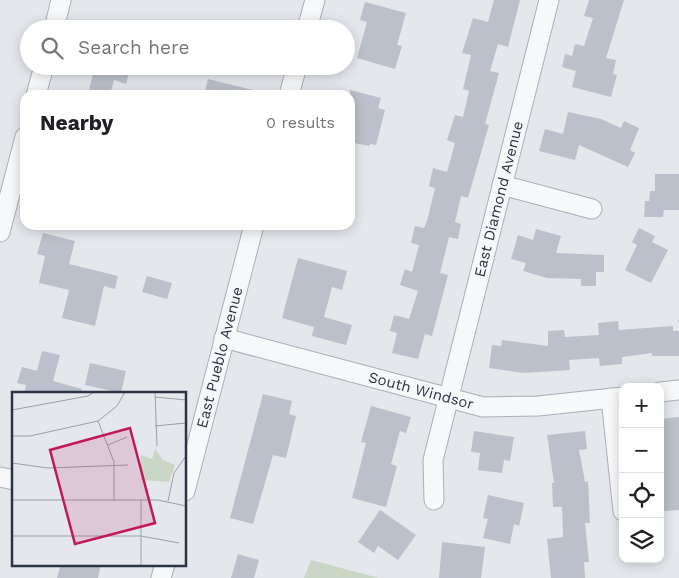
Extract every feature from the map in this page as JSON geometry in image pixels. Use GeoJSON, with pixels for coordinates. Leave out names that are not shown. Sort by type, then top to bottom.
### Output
{"type":"FeatureCollection","features":[{"type":"Feature","properties":{"kind":"street"},"geometry":{"type":"LineString","coordinates":[[56,20],[61,0]]}},
{"type":"Feature","properties":{"kind":"street"},"geometry":{"type":"LineString","coordinates":[[309,20],[315,0]]}},
{"type":"Feature","properties":{"kind":"street","name":"East Diamond Avenue"},"geometry":{"type":"LineString","coordinates":[[434,500],[433,460],[549,0]]}},
{"type":"Feature","properties":{"kind":"street"},"geometry":{"type":"LineString","coordinates":[[37,90],[42,75]]}},
{"type":"Feature","properties":{"kind":"street"},"geometry":{"type":"LineString","coordinates":[[290,90],[295,75]]}},
{"type":"Feature","properties":{"kind":"street"},"geometry":{"type":"LineString","coordinates":[[0,232],[20,156]]}},
{"type":"Feature","properties":{"kind":"street"},"geometry":{"type":"LineString","coordinates":[[502,185],[592,210]]}},
{"type":"Feature","properties":{"kind":"street","name":"East Pueblo Avenue"},"geometry":{"type":"LineString","coordinates":[[186,486],[253,230]]}},
{"type":"Feature","properties":{"kind":"street","name":"South Windsor"},"geometry":{"type":"LineString","coordinates":[[224,338],[483,407],[538,406],[617,398]]}},
{"type":"Feature","properties":{"kind":"street"},"geometry":{"type":"LineString","coordinates":[[664,392],[679,390]]}},
{"type":"Feature","properties":{"kind":"street"},"geometry":{"type":"LineString","coordinates":[[617,398],[621,473]]}},
{"type":"Feature","properties":{"kind":"green space"},"geometry":{"type":"Polygon","coordinates":[[[311,560],[379,578],[304,578],[311,560]]]}},
{"type":"Feature","properties":{"kind":"building"},"geometry":{"type":"Polygon","coordinates":[[[494,0],[520,0],[508,47],[498,44],[490,71],[499,73],[485,124],[489,125],[468,198],[461,196],[455,222],[461,224],[458,239],[449,237],[440,273],[448,275],[432,336],[425,334],[418,359],[392,353],[397,333],[390,331],[394,315],[409,319],[418,291],[400,285],[405,269],[412,272],[419,245],[411,243],[415,226],[424,228],[435,188],[429,186],[433,168],[447,172],[455,143],[447,140],[455,115],[463,117],[469,91],[463,89],[471,55],[462,53],[473,18],[488,22],[494,0]]]}},
{"type":"Feature","properties":{"kind":"building"},"geometry":{"type":"Polygon","coordinates":[[[589,0],[624,0],[606,58],[616,60],[613,74],[617,75],[611,97],[572,87],[576,71],[562,67],[565,54],[572,56],[575,44],[584,46],[593,18],[584,16],[589,0]]]}},
{"type":"Feature","properties":{"kind":"building"},"geometry":{"type":"Polygon","coordinates":[[[365,2],[406,13],[397,45],[402,46],[395,69],[357,58],[367,22],[360,20],[365,2]]]}},
{"type":"Feature","properties":{"kind":"building"},"geometry":{"type":"Polygon","coordinates":[[[93,75],[128,75],[126,84],[114,80],[111,90],[89,90],[93,75]]]}},
{"type":"Feature","properties":{"kind":"building"},"geometry":{"type":"Polygon","coordinates":[[[208,79],[253,90],[205,90],[208,79]]]}},
{"type":"Feature","properties":{"kind":"building"},"geometry":{"type":"Polygon","coordinates":[[[355,91],[381,98],[378,108],[385,110],[376,145],[370,144],[369,146],[355,143],[355,91]]]}},
{"type":"Feature","properties":{"kind":"building"},"geometry":{"type":"Polygon","coordinates":[[[568,112],[601,119],[621,128],[624,121],[639,128],[630,150],[635,153],[628,167],[579,145],[575,160],[539,151],[545,129],[563,134],[568,112]]]}},
{"type":"Feature","properties":{"kind":"building"},"geometry":{"type":"Polygon","coordinates":[[[655,174],[679,174],[679,210],[664,210],[663,217],[644,217],[645,201],[649,201],[650,191],[655,191],[655,174]]]}},
{"type":"Feature","properties":{"kind":"building"},"geometry":{"type":"Polygon","coordinates":[[[639,228],[655,236],[652,242],[668,250],[651,283],[625,270],[637,245],[632,242],[639,228]]]}},
{"type":"Feature","properties":{"kind":"building"},"geometry":{"type":"Polygon","coordinates":[[[536,229],[561,236],[556,253],[604,255],[604,272],[596,272],[596,286],[581,286],[581,279],[547,278],[523,271],[526,263],[511,259],[518,235],[533,240],[536,229]]]}},
{"type":"Feature","properties":{"kind":"building"},"geometry":{"type":"Polygon","coordinates":[[[43,233],[75,241],[69,264],[118,276],[115,289],[104,286],[95,326],[62,318],[69,290],[39,283],[45,256],[37,254],[43,233]]]}},
{"type":"Feature","properties":{"kind":"building"},"geometry":{"type":"Polygon","coordinates":[[[298,258],[347,271],[342,290],[332,287],[324,317],[352,325],[346,345],[312,336],[314,327],[282,318],[298,258]]]}},
{"type":"Feature","properties":{"kind":"building"},"geometry":{"type":"Polygon","coordinates":[[[147,276],[172,283],[167,299],[142,292],[147,276]]]}},
{"type":"Feature","properties":{"kind":"building"},"geometry":{"type":"Polygon","coordinates":[[[618,321],[619,330],[673,326],[673,331],[679,331],[679,356],[652,356],[652,353],[622,357],[622,364],[600,366],[599,358],[569,360],[570,370],[524,373],[489,368],[492,345],[501,346],[502,340],[548,346],[548,331],[564,330],[565,337],[599,335],[598,323],[618,321]]]}},
{"type":"Feature","properties":{"kind":"building"},"geometry":{"type":"Polygon","coordinates":[[[42,351],[60,355],[53,381],[82,389],[81,392],[24,392],[26,385],[17,383],[22,367],[37,371],[42,351]]]}},
{"type":"Feature","properties":{"kind":"building"},"geometry":{"type":"Polygon","coordinates":[[[90,363],[126,371],[121,392],[85,385],[90,363]]]}},
{"type":"Feature","properties":{"kind":"building"},"geometry":{"type":"Polygon","coordinates":[[[263,394],[292,401],[289,414],[296,416],[286,458],[273,455],[253,524],[230,518],[263,394]]]}},
{"type":"Feature","properties":{"kind":"building"},"geometry":{"type":"Polygon","coordinates":[[[371,406],[411,417],[406,433],[400,431],[391,464],[397,466],[386,507],[352,498],[366,443],[361,442],[371,406]]]}},
{"type":"Feature","properties":{"kind":"building"},"geometry":{"type":"Polygon","coordinates":[[[679,417],[679,510],[664,511],[664,419],[679,417]]]}},
{"type":"Feature","properties":{"kind":"building"},"geometry":{"type":"Polygon","coordinates":[[[474,431],[514,437],[510,461],[504,460],[502,473],[478,470],[480,453],[471,452],[474,431]]]}},
{"type":"Feature","properties":{"kind":"building"},"geometry":{"type":"Polygon","coordinates":[[[585,431],[587,449],[579,450],[585,482],[588,481],[590,523],[585,523],[589,562],[584,562],[585,578],[551,578],[547,539],[563,537],[562,507],[553,507],[552,483],[554,483],[547,435],[585,431]]]}},
{"type":"Feature","properties":{"kind":"building"},"geometry":{"type":"Polygon","coordinates":[[[488,495],[524,503],[519,526],[514,524],[510,544],[483,538],[488,519],[483,518],[488,495]]]}},
{"type":"Feature","properties":{"kind":"building"},"geometry":{"type":"Polygon","coordinates":[[[380,510],[416,535],[398,560],[378,546],[374,553],[358,542],[380,510]]]}},
{"type":"Feature","properties":{"kind":"building"},"geometry":{"type":"Polygon","coordinates":[[[442,542],[485,547],[481,578],[439,578],[442,542]]]}},
{"type":"Feature","properties":{"kind":"building"},"geometry":{"type":"Polygon","coordinates":[[[238,554],[259,560],[254,578],[231,578],[238,554]]]}},
{"type":"Feature","properties":{"kind":"building"},"geometry":{"type":"Polygon","coordinates":[[[60,566],[101,566],[98,578],[57,578],[60,566]]]}}]}
